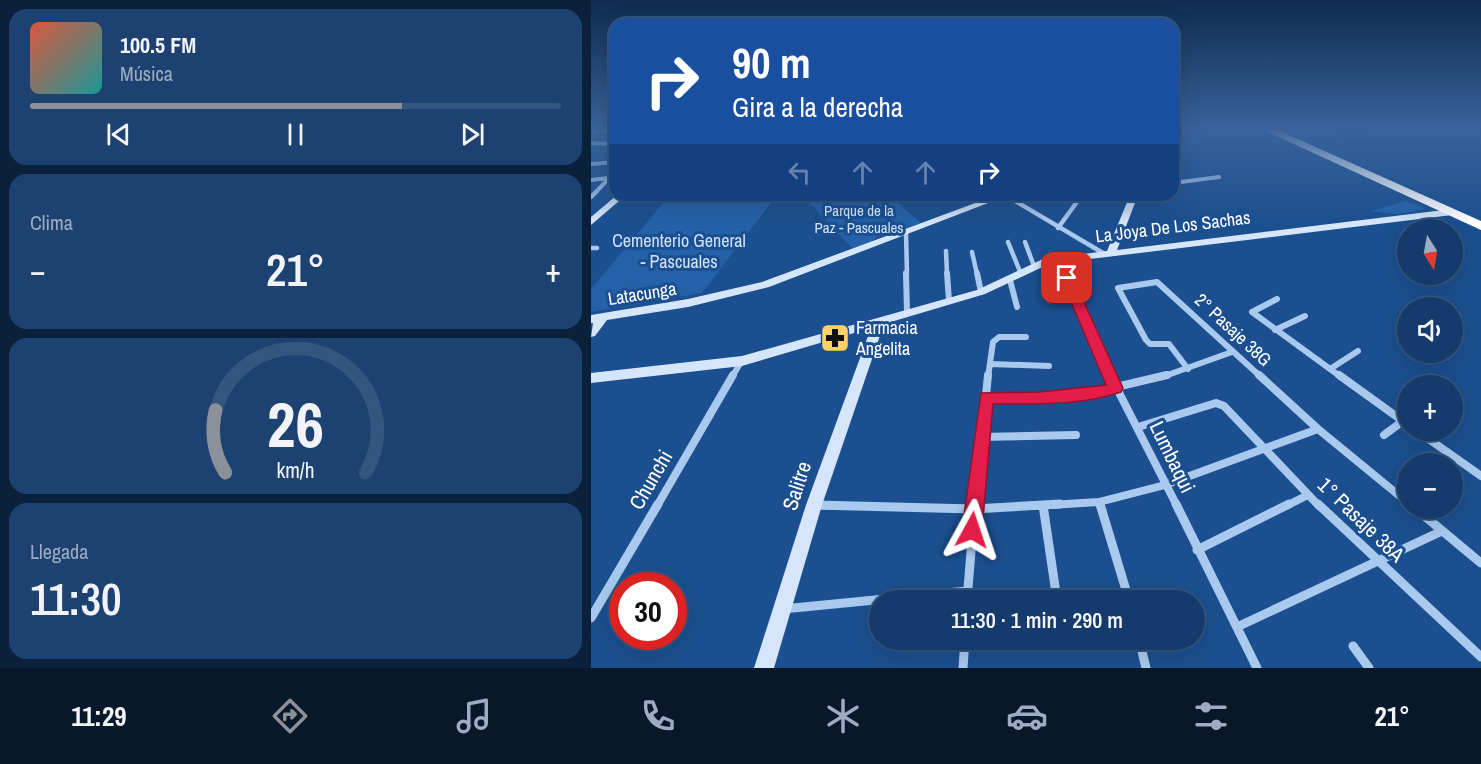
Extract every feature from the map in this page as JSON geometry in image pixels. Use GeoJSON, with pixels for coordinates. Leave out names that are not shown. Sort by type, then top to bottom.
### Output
{"type":"FeatureCollection","features":[{"type":"Feature","properties":{"kind":"highway"},"geometry":{"type":"LineString","coordinates":[[1330,159],[1481,226]]}},
{"type":"Feature","properties":{"kind":"highway"},"geometry":{"type":"LineString","coordinates":[[1361,159],[1481,214]]}},
{"type":"Feature","properties":{"kind":"street"},"geometry":{"type":"LineString","coordinates":[[591,164],[609,162]]}},
{"type":"Feature","properties":{"kind":"street"},"geometry":{"type":"LineString","coordinates":[[1179,182],[1219,177]]}},
{"type":"Feature","properties":{"kind":"street"},"geometry":{"type":"LineString","coordinates":[[591,180],[609,178]]}},
{"type":"Feature","properties":{"kind":"street"},"geometry":{"type":"LineString","coordinates":[[591,197],[609,178]]}},
{"type":"Feature","properties":{"kind":"street"},"geometry":{"type":"LineString","coordinates":[[591,222],[614,201]]}},
{"type":"Feature","properties":{"kind":"street","name":"Latacunga"},"geometry":{"type":"LineString","coordinates":[[597,318],[688,303],[765,285],[989,201]]}},
{"type":"Feature","properties":{"kind":"street"},"geometry":{"type":"LineString","coordinates":[[1015,201],[1058,228],[1107,253],[1131,201]]}},
{"type":"Feature","properties":{"kind":"street"},"geometry":{"type":"LineString","coordinates":[[1058,228],[1078,201]]}},
{"type":"Feature","properties":{"kind":"street","name":"La Joya De Los Sachas"},"geometry":{"type":"LineString","coordinates":[[591,378],[742,361],[981,292],[1034,266],[1061,258],[1452,212]]}},
{"type":"Feature","properties":{"kind":"street"},"geometry":{"type":"LineString","coordinates":[[906,233],[907,313]]}},
{"type":"Feature","properties":{"kind":"street"},"geometry":{"type":"LineString","coordinates":[[1008,242],[1015,277],[1017,307]]}},
{"type":"Feature","properties":{"kind":"street"},"geometry":{"type":"LineString","coordinates":[[1025,242],[1034,266]]}},
{"type":"Feature","properties":{"kind":"street"},"geometry":{"type":"LineString","coordinates":[[946,251],[949,301]]}},
{"type":"Feature","properties":{"kind":"street"},"geometry":{"type":"LineString","coordinates":[[972,252],[981,292]]}},
{"type":"Feature","properties":{"kind":"street","name":"Lumbaqui"},"geometry":{"type":"LineString","coordinates":[[1061,258],[1074,298],[1115,388],[1137,427],[1257,668]]}},
{"type":"Feature","properties":{"kind":"street","name":"2° Pasaje 38G"},"geometry":{"type":"LineString","coordinates":[[1188,369],[1169,344],[1150,344],[1146,340],[1118,288],[1157,282],[1318,429],[1397,494]]}},
{"type":"Feature","properties":{"kind":"street"},"geometry":{"type":"LineString","coordinates":[[1277,299],[1252,312],[1396,416]]}},
{"type":"Feature","properties":{"kind":"street"},"geometry":{"type":"LineString","coordinates":[[1275,330],[1305,316]]}},
{"type":"Feature","properties":{"kind":"street"},"geometry":{"type":"LineString","coordinates":[[591,333],[597,318]]}},
{"type":"Feature","properties":{"kind":"street","name":"Salitre"},"geometry":{"type":"LineString","coordinates":[[764,668],[814,505],[879,321]]}},
{"type":"Feature","properties":{"kind":"street"},"geometry":{"type":"LineString","coordinates":[[967,590],[980,437],[995,339],[1006,336],[1026,337]]}},
{"type":"Feature","properties":{"kind":"street"},"geometry":{"type":"LineString","coordinates":[[1330,369],[1358,351]]}},
{"type":"Feature","properties":{"kind":"street"},"geometry":{"type":"LineString","coordinates":[[986,398],[1039,398],[1091,394],[1188,369],[1231,352]]}},
{"type":"Feature","properties":{"kind":"street","name":"Chunchi"},"geometry":{"type":"LineString","coordinates":[[591,618],[742,361]]}},
{"type":"Feature","properties":{"kind":"street"},"geometry":{"type":"LineString","coordinates":[[991,364],[1049,366]]}},
{"type":"Feature","properties":{"kind":"street","name":"1° Pasaje 38A"},"geometry":{"type":"LineString","coordinates":[[1137,427],[1220,403],[1308,495],[1481,657]]}},
{"type":"Feature","properties":{"kind":"street"},"geometry":{"type":"LineString","coordinates":[[1384,435],[1397,428]]}},
{"type":"Feature","properties":{"kind":"street"},"geometry":{"type":"LineString","coordinates":[[814,505],[974,509],[1099,502],[1165,485],[1266,450],[1318,429]]}},
{"type":"Feature","properties":{"kind":"street"},"geometry":{"type":"LineString","coordinates":[[980,437],[1076,435]]}},
{"type":"Feature","properties":{"kind":"street"},"geometry":{"type":"LineString","coordinates":[[1432,441],[1481,476]]}},
{"type":"Feature","properties":{"kind":"street"},"geometry":{"type":"LineString","coordinates":[[1197,550],[1308,495]]}},
{"type":"Feature","properties":{"kind":"street"},"geometry":{"type":"LineString","coordinates":[[1099,502],[1126,590]]}},
{"type":"Feature","properties":{"kind":"street"},"geometry":{"type":"LineString","coordinates":[[1043,505],[1056,590]]}},
{"type":"Feature","properties":{"kind":"street"},"geometry":{"type":"LineString","coordinates":[[1428,519],[1481,563]]}},
{"type":"Feature","properties":{"kind":"street"},"geometry":{"type":"LineString","coordinates":[[1237,627],[1442,531]]}},
{"type":"Feature","properties":{"kind":"street"},"geometry":{"type":"LineString","coordinates":[[783,609],[869,602]]}},
{"type":"Feature","properties":{"kind":"street"},"geometry":{"type":"LineString","coordinates":[[1353,646],[1369,668]]}},
{"type":"Feature","properties":{"kind":"street"},"geometry":{"type":"LineString","coordinates":[[963,668],[964,650]]}},
{"type":"Feature","properties":{"kind":"street"},"geometry":{"type":"LineString","coordinates":[[1142,650],[1146,668]]}},
{"type":"Feature","properties":{"kind":"green space","name":"Cementerio General - Pascuales"},"geometry":{"type":"Polygon","coordinates":[[[665,201],[772,201],[702,293],[591,312],[591,289],[665,201]]]}},
{"type":"Feature","properties":{"kind":"green space","name":"Parque de la Paz - Pascuales"},"geometry":{"type":"Polygon","coordinates":[[[808,201],[896,201],[921,223],[879,235],[870,243],[853,249],[808,201]]]}},
{"type":"Feature","properties":{"kind":"green space"},"geometry":{"type":"Polygon","coordinates":[[[1406,201],[1426,209],[1396,214],[1370,211],[1406,201]]]}},
{"type":"Feature","properties":{"kind":"place","name":"Farmacia Angelita"},"geometry":{"type":"Point","coordinates":[835,338]}},
{"type":"Feature","properties":{"kind":"route"},"geometry":{"type":"LineString","coordinates":[[972,530],[980,437],[986,398],[1039,398],[1091,394],[1115,388],[1067,278]]}}]}
